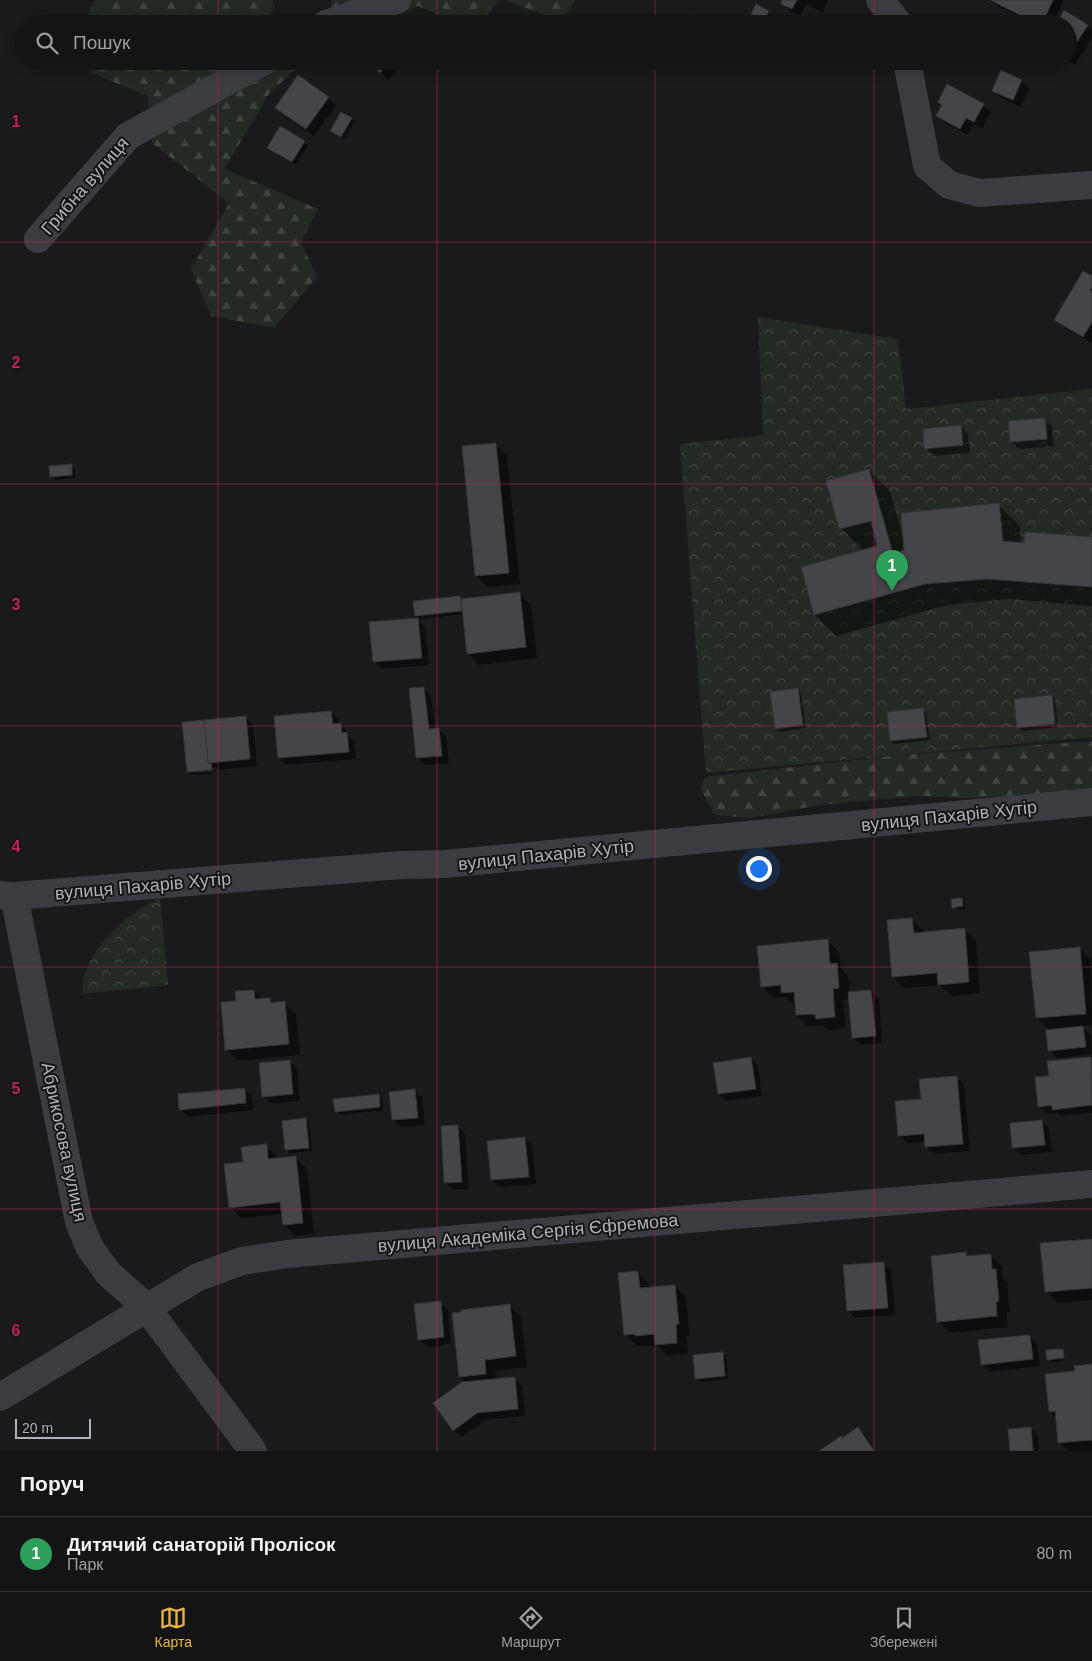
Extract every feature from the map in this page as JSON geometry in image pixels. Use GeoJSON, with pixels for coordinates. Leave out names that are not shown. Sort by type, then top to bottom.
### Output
{"type":"FeatureCollection","features":[{"type":"Feature","properties":{"kind":"street"},"geometry":{"type":"LineString","coordinates":[[353,15],[397,0]]}},
{"type":"Feature","properties":{"kind":"street"},"geometry":{"type":"LineString","coordinates":[[880,0],[892,15]]}},
{"type":"Feature","properties":{"kind":"street","name":"Грибна вулиця"},"geometry":{"type":"LineString","coordinates":[[38,239],[128,136],[250,70]]}},
{"type":"Feature","properties":{"kind":"street"},"geometry":{"type":"LineString","coordinates":[[909,70],[927,166],[949,185],[979,193],[1092,185]]}},
{"type":"Feature","properties":{"kind":"street","name":"вулиця Пахарів Хутір"},"geometry":{"type":"LineString","coordinates":[[7,896],[402,865],[445,864],[1092,802]]}},
{"type":"Feature","properties":{"kind":"street","name":"Абрикосова вулиця"},"geometry":{"type":"LineString","coordinates":[[7,896],[79,1222],[90,1248],[108,1273],[146,1307],[252,1451]]}},
{"type":"Feature","properties":{"kind":"street","name":"вулиця Академіка Сергія Єфремова"},"geometry":{"type":"LineString","coordinates":[[0,1397],[198,1277],[242,1261],[287,1254],[1092,1184]]}},
{"type":"Feature","properties":{"kind":"green space"},"geometry":{"type":"Polygon","coordinates":[[[95,0],[272,0],[275,7],[270,15],[88,15],[95,0]]]}},
{"type":"Feature","properties":{"kind":"green space"},"geometry":{"type":"Polygon","coordinates":[[[332,0],[498,0],[488,15],[439,15],[418,6],[392,15],[329,15],[332,0]]]}},
{"type":"Feature","properties":{"kind":"green space"},"geometry":{"type":"Polygon","coordinates":[[[505,0],[575,0],[566,15],[544,15],[505,0]]]}},
{"type":"Feature","properties":{"kind":"green space"},"geometry":{"type":"Polygon","coordinates":[[[89,70],[294,70],[269,94],[224,169],[318,209],[301,242],[317,277],[274,328],[211,316],[191,269],[229,203],[152,143],[148,96],[90,72],[89,70]]]}},
{"type":"Feature","properties":{"kind":"green space"},"geometry":{"type":"Polygon","coordinates":[[[758,317],[898,339],[906,409],[1092,389],[1092,737],[706,773],[680,444],[763,435],[758,317]]]}},
{"type":"Feature","properties":{"kind":"green space"},"geometry":{"type":"Polygon","coordinates":[[[1092,741],[1092,791],[969,798],[916,796],[819,805],[750,818],[715,815],[700,788],[705,777],[901,755],[1092,741]]]}},
{"type":"Feature","properties":{"kind":"green space"},"geometry":{"type":"Polygon","coordinates":[[[160,897],[168,985],[82,994],[84,978],[90,963],[108,936],[133,914],[160,897]]]}},
{"type":"Feature","properties":{"kind":"building"},"geometry":{"type":"Polygon","coordinates":[[[782,0],[797,0],[792,9],[781,4],[782,0]]]}},
{"type":"Feature","properties":{"kind":"building"},"geometry":{"type":"Polygon","coordinates":[[[990,0],[1053,0],[1046,15],[1020,15],[990,0]]]}},
{"type":"Feature","properties":{"kind":"building"},"geometry":{"type":"Polygon","coordinates":[[[756,4],[769,11],[767,15],[751,14],[756,4]]]}},
{"type":"Feature","properties":{"kind":"building"},"geometry":{"type":"Polygon","coordinates":[[[1064,10],[1072,15],[1061,15],[1064,10]]]}},
{"type":"Feature","properties":{"kind":"building"},"geometry":{"type":"Polygon","coordinates":[[[1077,18],[1088,25],[1077,42],[1077,18]]]}},
{"type":"Feature","properties":{"kind":"building"},"geometry":{"type":"Polygon","coordinates":[[[1001,70],[1022,80],[1013,100],[992,91],[1001,70]]]}},
{"type":"Feature","properties":{"kind":"building"},"geometry":{"type":"Polygon","coordinates":[[[298,75],[329,97],[306,129],[275,108],[298,75]]]}},
{"type":"Feature","properties":{"kind":"building"},"geometry":{"type":"Polygon","coordinates":[[[947,84],[984,104],[974,122],[966,118],[960,129],[936,116],[942,105],[938,102],[947,84]]]}},
{"type":"Feature","properties":{"kind":"building"},"geometry":{"type":"Polygon","coordinates":[[[341,112],[352,118],[341,137],[330,131],[341,112]]]}},
{"type":"Feature","properties":{"kind":"building"},"geometry":{"type":"Polygon","coordinates":[[[280,126],[305,141],[292,162],[267,148],[280,126]]]}},
{"type":"Feature","properties":{"kind":"building"},"geometry":{"type":"Polygon","coordinates":[[[1083,271],[1092,276],[1090,291],[1092,292],[1092,322],[1083,337],[1054,320],[1083,271]]]}},
{"type":"Feature","properties":{"kind":"building"},"geometry":{"type":"Polygon","coordinates":[[[1045,418],[1047,439],[1010,442],[1008,421],[1045,418]]]}},
{"type":"Feature","properties":{"kind":"building"},"geometry":{"type":"Polygon","coordinates":[[[961,425],[963,445],[924,449],[923,429],[961,425]]]}},
{"type":"Feature","properties":{"kind":"building"},"geometry":{"type":"Polygon","coordinates":[[[496,443],[509,573],[475,576],[462,446],[496,443]]]}},
{"type":"Feature","properties":{"kind":"building"},"geometry":{"type":"Polygon","coordinates":[[[72,464],[72,475],[50,477],[49,466],[72,464]]]}},
{"type":"Feature","properties":{"kind":"building"},"geometry":{"type":"Polygon","coordinates":[[[869,469],[893,554],[904,550],[901,513],[999,503],[1003,541],[1024,543],[1025,532],[1092,537],[1092,587],[987,579],[925,584],[814,615],[801,567],[877,546],[871,521],[839,529],[826,481],[869,469]]]}},
{"type":"Feature","properties":{"kind":"building"},"geometry":{"type":"Polygon","coordinates":[[[520,592],[526,647],[467,654],[461,599],[520,592]]]}},
{"type":"Feature","properties":{"kind":"building"},"geometry":{"type":"Polygon","coordinates":[[[460,596],[462,611],[415,616],[413,601],[460,596]]]}},
{"type":"Feature","properties":{"kind":"building"},"geometry":{"type":"Polygon","coordinates":[[[418,618],[422,658],[373,662],[369,622],[418,618]]]}},
{"type":"Feature","properties":{"kind":"building"},"geometry":{"type":"Polygon","coordinates":[[[424,687],[429,729],[439,728],[442,756],[416,758],[409,688],[424,687]]]}},
{"type":"Feature","properties":{"kind":"building"},"geometry":{"type":"Polygon","coordinates":[[[798,688],[803,725],[775,729],[770,692],[798,688]]]}},
{"type":"Feature","properties":{"kind":"building"},"geometry":{"type":"Polygon","coordinates":[[[1052,695],[1055,724],[1017,728],[1014,699],[1052,695]]]}},
{"type":"Feature","properties":{"kind":"building"},"geometry":{"type":"Polygon","coordinates":[[[923,708],[927,737],[890,741],[887,712],[923,708]]]}},
{"type":"Feature","properties":{"kind":"building"},"geometry":{"type":"Polygon","coordinates":[[[331,711],[333,724],[341,723],[342,733],[347,732],[349,752],[278,758],[274,716],[331,711]]]}},
{"type":"Feature","properties":{"kind":"building"},"geometry":{"type":"Polygon","coordinates":[[[246,716],[250,759],[208,763],[204,720],[246,716]]]}},
{"type":"Feature","properties":{"kind":"building"},"geometry":{"type":"Polygon","coordinates":[[[204,720],[208,763],[211,763],[212,770],[187,772],[182,722],[204,720]]]}},
{"type":"Feature","properties":{"kind":"building"},"geometry":{"type":"Polygon","coordinates":[[[962,898],[963,906],[952,908],[951,899],[962,898]]]}},
{"type":"Feature","properties":{"kind":"building"},"geometry":{"type":"Polygon","coordinates":[[[912,918],[914,933],[965,928],[969,982],[938,985],[937,973],[892,977],[887,920],[912,918]]]}},
{"type":"Feature","properties":{"kind":"building"},"geometry":{"type":"Polygon","coordinates":[[[828,939],[830,964],[837,963],[839,988],[833,989],[835,1017],[816,1019],[815,1014],[796,1015],[794,992],[781,993],[781,985],[761,987],[757,946],[828,939]]]}},
{"type":"Feature","properties":{"kind":"building"},"geometry":{"type":"Polygon","coordinates":[[[1080,947],[1086,1014],[1036,1018],[1029,952],[1080,947]]]}},
{"type":"Feature","properties":{"kind":"building"},"geometry":{"type":"Polygon","coordinates":[[[254,990],[255,999],[270,998],[271,1003],[285,1001],[289,1044],[225,1050],[221,1002],[236,1001],[235,991],[254,990]]]}},
{"type":"Feature","properties":{"kind":"building"},"geometry":{"type":"Polygon","coordinates":[[[871,990],[876,1036],[852,1038],[848,992],[871,990]]]}},
{"type":"Feature","properties":{"kind":"building"},"geometry":{"type":"Polygon","coordinates":[[[1083,1026],[1086,1047],[1048,1051],[1046,1030],[1083,1026]]]}},
{"type":"Feature","properties":{"kind":"building"},"geometry":{"type":"Polygon","coordinates":[[[751,1057],[756,1089],[718,1094],[713,1063],[751,1057]]]}},
{"type":"Feature","properties":{"kind":"building"},"geometry":{"type":"Polygon","coordinates":[[[1091,1057],[1092,1105],[1052,1110],[1052,1105],[1038,1107],[1035,1077],[1049,1076],[1047,1061],[1091,1057]]]}},
{"type":"Feature","properties":{"kind":"building"},"geometry":{"type":"Polygon","coordinates":[[[290,1060],[293,1094],[262,1097],[259,1063],[290,1060]]]}},
{"type":"Feature","properties":{"kind":"building"},"geometry":{"type":"Polygon","coordinates":[[[957,1076],[963,1144],[925,1147],[924,1134],[898,1136],[895,1101],[921,1099],[919,1079],[957,1076]]]}},
{"type":"Feature","properties":{"kind":"building"},"geometry":{"type":"Polygon","coordinates":[[[245,1088],[246,1103],[179,1110],[178,1094],[245,1088]]]}},
{"type":"Feature","properties":{"kind":"building"},"geometry":{"type":"Polygon","coordinates":[[[415,1089],[418,1118],[392,1120],[389,1092],[415,1089]]]}},
{"type":"Feature","properties":{"kind":"building"},"geometry":{"type":"Polygon","coordinates":[[[379,1094],[380,1107],[335,1112],[333,1099],[379,1094]]]}},
{"type":"Feature","properties":{"kind":"building"},"geometry":{"type":"Polygon","coordinates":[[[306,1118],[309,1148],[285,1150],[282,1121],[306,1118]]]}},
{"type":"Feature","properties":{"kind":"building"},"geometry":{"type":"Polygon","coordinates":[[[1042,1120],[1045,1145],[1012,1148],[1010,1123],[1042,1120]]]}},
{"type":"Feature","properties":{"kind":"building"},"geometry":{"type":"Polygon","coordinates":[[[458,1125],[462,1182],[444,1183],[441,1126],[458,1125]]]}},
{"type":"Feature","properties":{"kind":"building"},"geometry":{"type":"Polygon","coordinates":[[[525,1137],[529,1177],[491,1180],[487,1141],[525,1137]]]}},
{"type":"Feature","properties":{"kind":"building"},"geometry":{"type":"Polygon","coordinates":[[[267,1144],[268,1159],[296,1156],[303,1223],[283,1225],[280,1202],[229,1208],[224,1164],[243,1162],[241,1147],[267,1144]]]}},
{"type":"Feature","properties":{"kind":"building"},"geometry":{"type":"Polygon","coordinates":[[[1092,1239],[1092,1288],[1045,1292],[1040,1243],[1092,1239]]]}},
{"type":"Feature","properties":{"kind":"building"},"geometry":{"type":"Polygon","coordinates":[[[966,1252],[966,1256],[991,1254],[992,1269],[996,1269],[999,1301],[996,1302],[997,1316],[937,1322],[931,1256],[966,1252]]]}},
{"type":"Feature","properties":{"kind":"building"},"geometry":{"type":"Polygon","coordinates":[[[884,1262],[888,1308],[847,1311],[843,1265],[884,1262]]]}},
{"type":"Feature","properties":{"kind":"building"},"geometry":{"type":"Polygon","coordinates":[[[638,1271],[640,1288],[675,1285],[679,1324],[676,1325],[677,1343],[655,1345],[654,1334],[624,1335],[618,1273],[638,1271]]]}},
{"type":"Feature","properties":{"kind":"building"},"geometry":{"type":"Polygon","coordinates":[[[441,1301],[444,1337],[418,1340],[414,1304],[441,1301]]]}},
{"type":"Feature","properties":{"kind":"building"},"geometry":{"type":"Polygon","coordinates":[[[510,1304],[516,1356],[485,1360],[486,1374],[459,1377],[452,1313],[461,1312],[461,1310],[510,1304]]]}},
{"type":"Feature","properties":{"kind":"building"},"geometry":{"type":"Polygon","coordinates":[[[1030,1335],[1033,1359],[981,1365],[978,1340],[1030,1335]]]}},
{"type":"Feature","properties":{"kind":"building"},"geometry":{"type":"Polygon","coordinates":[[[1063,1349],[1064,1358],[1047,1360],[1046,1350],[1063,1349]]]}},
{"type":"Feature","properties":{"kind":"building"},"geometry":{"type":"Polygon","coordinates":[[[723,1352],[725,1376],[695,1379],[693,1355],[723,1352]]]}},
{"type":"Feature","properties":{"kind":"building"},"geometry":{"type":"Polygon","coordinates":[[[1092,1364],[1092,1440],[1058,1443],[1055,1411],[1049,1412],[1045,1374],[1075,1371],[1074,1366],[1092,1364]]]}},
{"type":"Feature","properties":{"kind":"building"},"geometry":{"type":"Polygon","coordinates":[[[515,1377],[518,1409],[477,1413],[453,1431],[433,1403],[462,1382],[515,1377]]]}},
{"type":"Feature","properties":{"kind":"building"},"geometry":{"type":"Polygon","coordinates":[[[858,1427],[874,1451],[819,1451],[841,1436],[842,1438],[858,1427]]]}},
{"type":"Feature","properties":{"kind":"building"},"geometry":{"type":"Polygon","coordinates":[[[1031,1427],[1033,1451],[1010,1451],[1008,1429],[1031,1427]]]}},
{"type":"Feature","properties":{"kind":"place","name":"Дитячий санаторій Пролісок"},"geometry":{"type":"Point","coordinates":[892,591]}}]}
